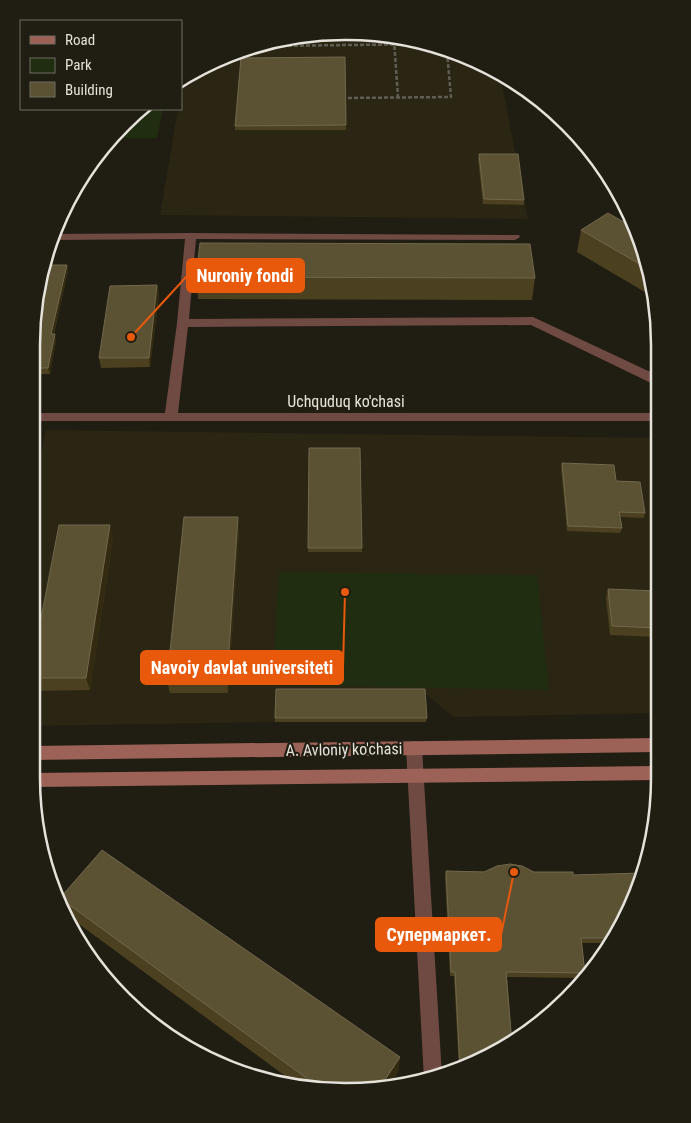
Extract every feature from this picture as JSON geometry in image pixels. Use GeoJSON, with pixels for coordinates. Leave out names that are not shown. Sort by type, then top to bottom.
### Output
{"type":"FeatureCollection","features":[{"type":"Feature","properties":{"kind":"main road","name":"A. Avloniy ko'chasi"},"geometry":{"type":"LineString","coordinates":[[40,753],[651,745]]}},
{"type":"Feature","properties":{"kind":"main road","name":"A. Avloniy ko'chasi"},"geometry":{"type":"LineString","coordinates":[[40,780],[651,773]]}},
{"type":"Feature","properties":{"kind":"street"},"geometry":{"type":"LineString","coordinates":[[171,417],[183,323],[191,236]]}},
{"type":"Feature","properties":{"kind":"street"},"geometry":{"type":"LineString","coordinates":[[60,237],[515,237]]}},
{"type":"Feature","properties":{"kind":"street"},"geometry":{"type":"LineString","coordinates":[[183,323],[533,321],[651,378]]}},
{"type":"Feature","properties":{"kind":"street","name":"Uchquduq ko'chasi"},"geometry":{"type":"LineString","coordinates":[[40,418],[651,417]]}},
{"type":"Feature","properties":{"kind":"street"},"geometry":{"type":"LineString","coordinates":[[414,748],[433,1071]]}},
{"type":"Feature","properties":{"kind":"path"},"geometry":{"type":"LineString","coordinates":[[288,46],[392,44]]}},
{"type":"Feature","properties":{"kind":"path"},"geometry":{"type":"LineString","coordinates":[[394,44],[398,97]]}},
{"type":"Feature","properties":{"kind":"path"},"geometry":{"type":"LineString","coordinates":[[341,98],[451,97],[448,58]]}},
{"type":"Feature","properties":{"kind":"shaded area"},"geometry":{"type":"Polygon","coordinates":[[[326,41],[365,41],[405,46],[444,56],[502,83],[528,219],[160,215],[178,110],[182,110],[183,87],[210,72],[247,56],[286,46],[326,41]]]}},
{"type":"Feature","properties":{"kind":"shaded area"},"geometry":{"type":"Polygon","coordinates":[[[46,430],[651,438],[651,713],[454,717],[425,694],[276,694],[275,722],[40,726],[40,458],[46,430]]]}},
{"type":"Feature","properties":{"kind":"green space"},"geometry":{"type":"Polygon","coordinates":[[[151,110],[163,110],[157,138],[121,138],[151,110]]]}},
{"type":"Feature","properties":{"kind":"green space"},"geometry":{"type":"Polygon","coordinates":[[[279,572],[537,575],[549,690],[272,685],[279,572]]]}},
{"type":"Feature","properties":{"kind":"building"},"geometry":{"type":"Polygon","coordinates":[[[345,57],[346,125],[235,126],[242,58],[345,57]]]}},
{"type":"Feature","properties":{"kind":"building"},"geometry":{"type":"Polygon","coordinates":[[[479,154],[518,154],[524,200],[484,199],[479,154]]]}},
{"type":"Feature","properties":{"kind":"building"},"geometry":{"type":"Polygon","coordinates":[[[608,213],[625,223],[641,265],[581,230],[608,213]]]}},
{"type":"Feature","properties":{"kind":"building"},"geometry":{"type":"Polygon","coordinates":[[[200,243],[530,244],[535,278],[196,277],[200,243]]]}},
{"type":"Feature","properties":{"kind":"building"},"geometry":{"type":"Polygon","coordinates":[[[50,265],[67,265],[51,334],[55,334],[48,368],[40,368],[41,326],[46,286],[50,265]]]}},
{"type":"Feature","properties":{"kind":"building"},"geometry":{"type":"Polygon","coordinates":[[[157,285],[149,358],[99,358],[110,286],[157,285]]]}},
{"type":"Feature","properties":{"kind":"building"},"geometry":{"type":"Polygon","coordinates":[[[309,448],[360,448],[362,548],[308,548],[309,448]]]}},
{"type":"Feature","properties":{"kind":"building"},"geometry":{"type":"Polygon","coordinates":[[[562,463],[614,465],[616,481],[640,482],[645,513],[619,512],[622,528],[568,526],[562,463]]]}},
{"type":"Feature","properties":{"kind":"building"},"geometry":{"type":"Polygon","coordinates":[[[184,517],[238,517],[227,680],[167,680],[184,517]]]}},
{"type":"Feature","properties":{"kind":"building"},"geometry":{"type":"Polygon","coordinates":[[[59,525],[110,525],[86,678],[40,678],[40,624],[59,525]]]}},
{"type":"Feature","properties":{"kind":"building"},"geometry":{"type":"Polygon","coordinates":[[[608,589],[651,591],[651,628],[612,626],[608,589]]]}},
{"type":"Feature","properties":{"kind":"building"},"geometry":{"type":"Polygon","coordinates":[[[276,689],[425,689],[427,718],[275,718],[276,689]]]}},
{"type":"Feature","properties":{"kind":"building"},"geometry":{"type":"Polygon","coordinates":[[[102,850],[400,1057],[385,1080],[346,1083],[310,1080],[67,903],[63,894],[102,850]]]}},
{"type":"Feature","properties":{"kind":"building"},"geometry":{"type":"Polygon","coordinates":[[[510,864],[522,866],[534,872],[573,872],[573,875],[636,873],[628,894],[605,938],[581,938],[584,967],[580,973],[506,972],[511,1034],[460,1061],[455,972],[451,972],[446,871],[484,872],[497,866],[510,864]]]}},
{"type":"Feature","properties":{"kind":"place","name":"Nuroniy fondi"},"geometry":{"type":"Point","coordinates":[131,337]}},
{"type":"Feature","properties":{"kind":"place","name":"Navoiy davlat universiteti"},"geometry":{"type":"Point","coordinates":[345,592]}},
{"type":"Feature","properties":{"kind":"place","name":"Супермаркет."},"geometry":{"type":"Point","coordinates":[514,872]}}]}
